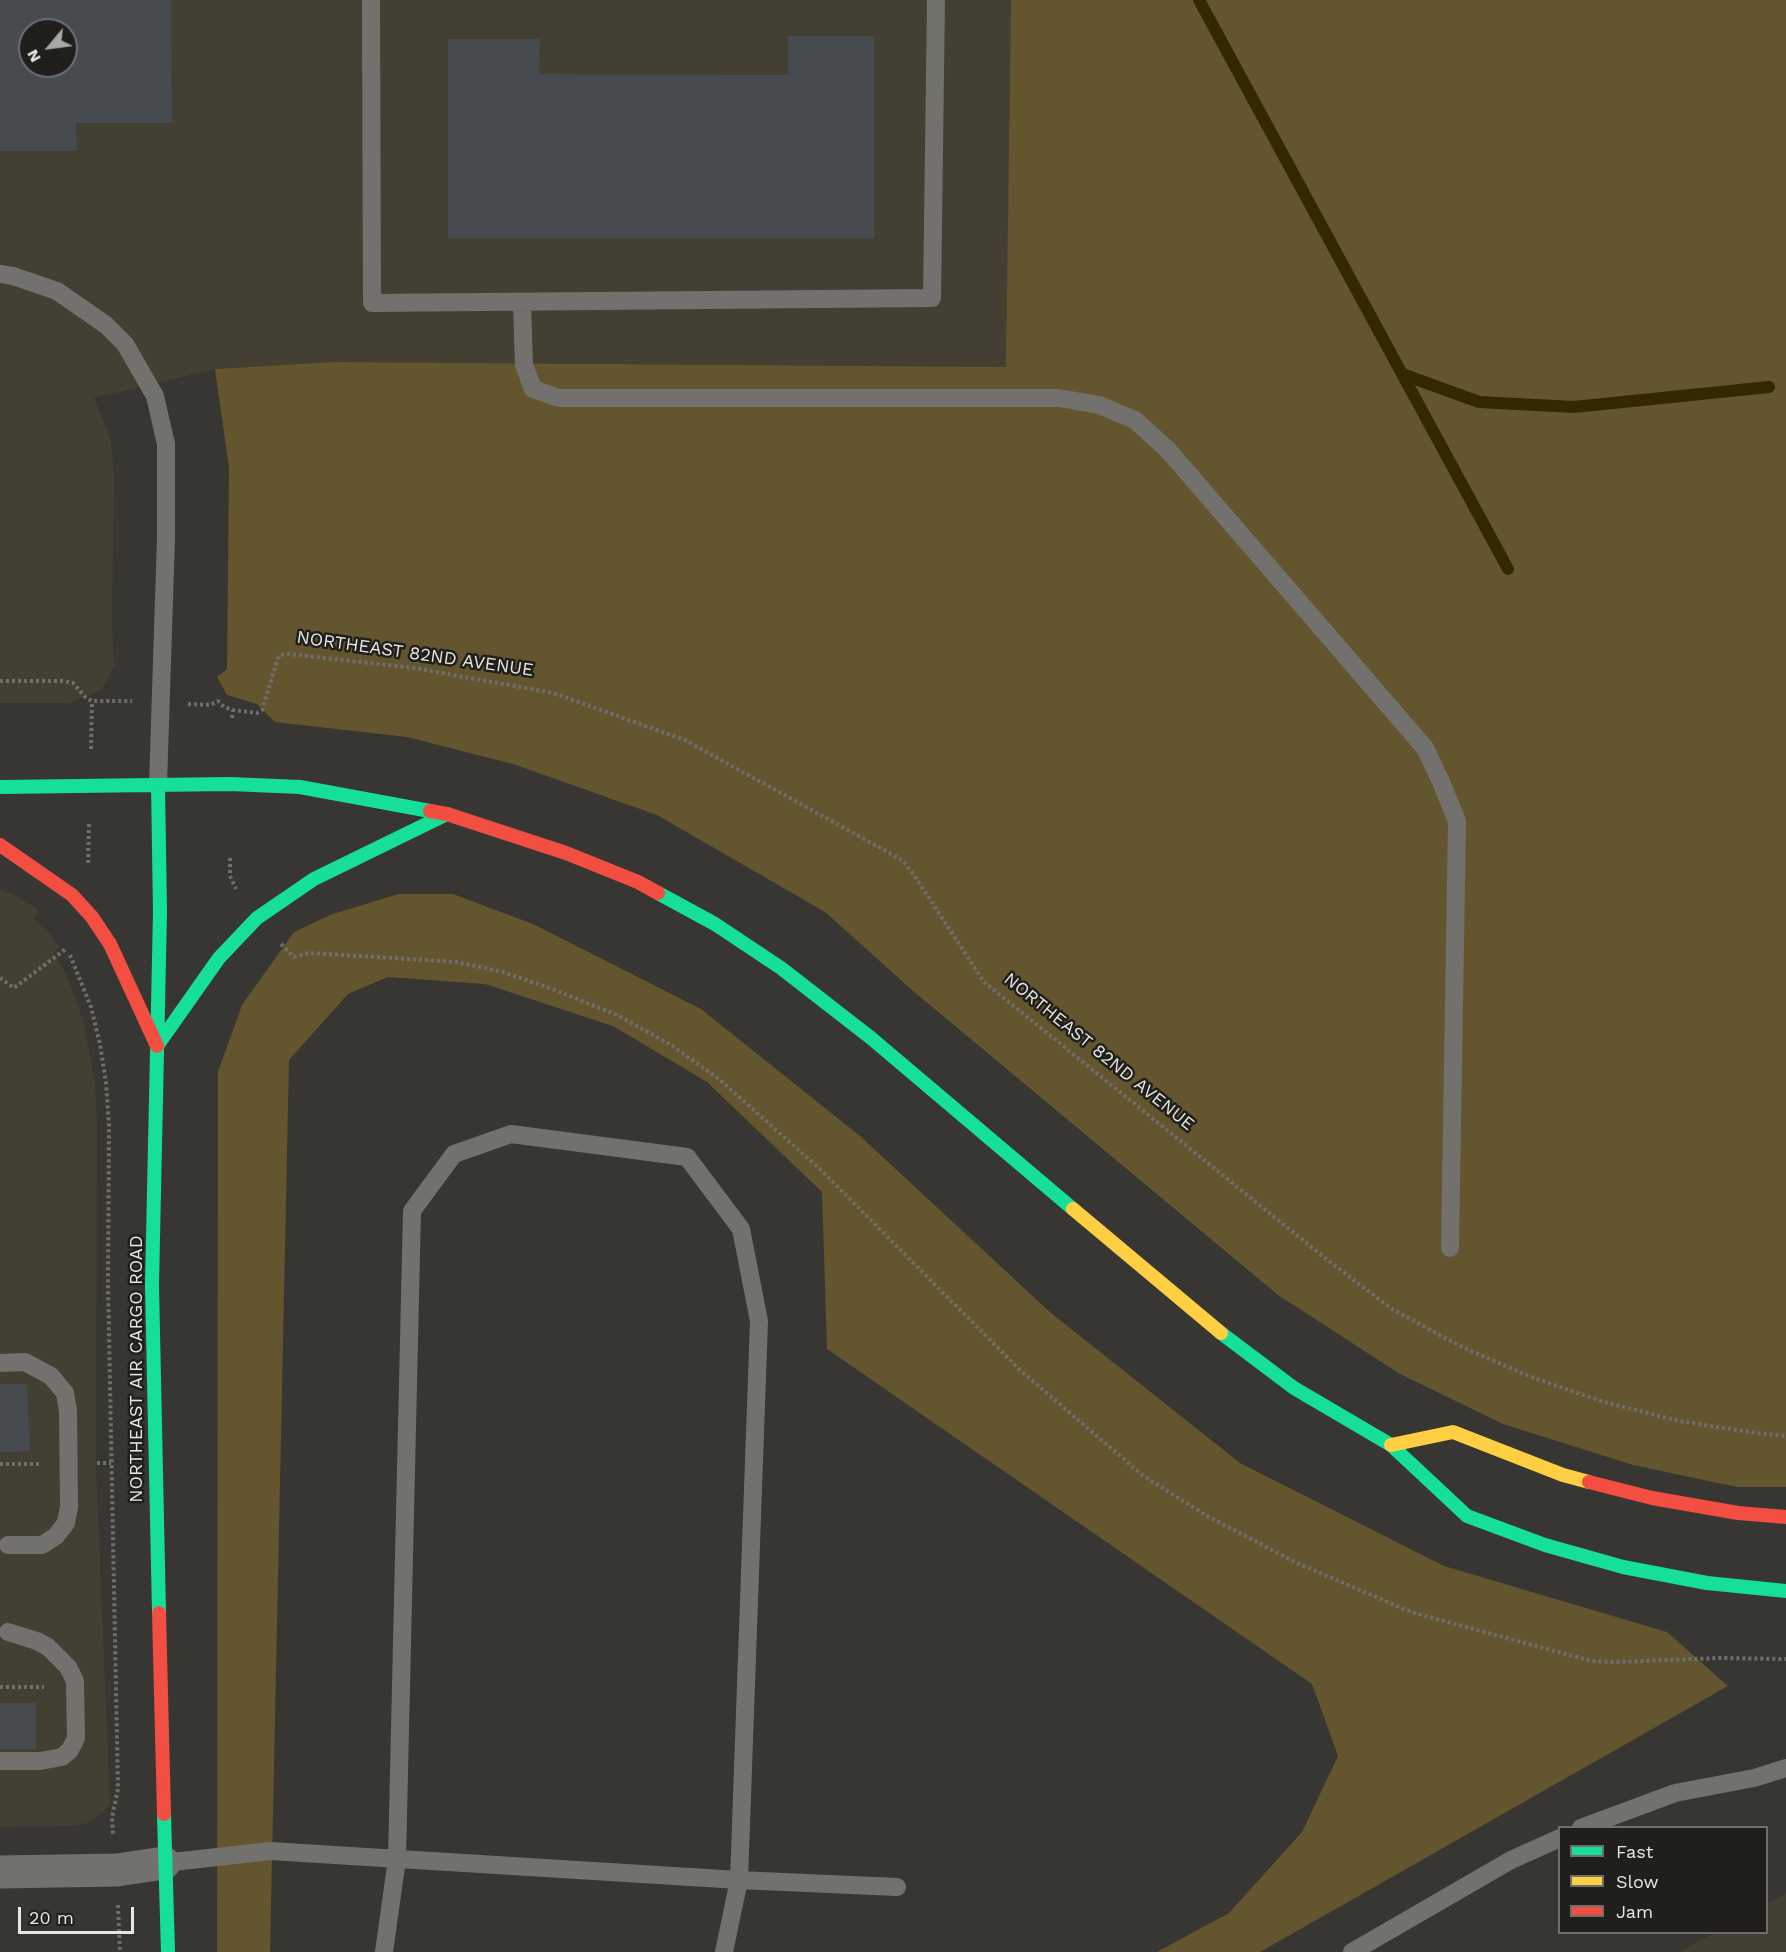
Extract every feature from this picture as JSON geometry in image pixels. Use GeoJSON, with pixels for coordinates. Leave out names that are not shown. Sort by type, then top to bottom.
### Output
{"type":"FeatureCollection","features":[{"type":"Feature","properties":{"kind":"main road"},"geometry":{"type":"LineString","coordinates":[[0,787],[230,784],[300,787],[447,814],[567,853],[638,882],[715,924],[781,968],[871,1038],[1226,1338],[1294,1388],[1391,1445],[1467,1516],[1545,1545],[1623,1567],[1707,1583],[1786,1591]]}},
{"type":"Feature","properties":{"kind":"main road","name":"NORTHEAST AIR CARGO ROAD"},"geometry":{"type":"LineString","coordinates":[[158,785],[160,912],[153,1305],[164,1863],[168,1952]]}},
{"type":"Feature","properties":{"kind":"main road"},"geometry":{"type":"LineString","coordinates":[[157,1046],[219,958],[257,918],[314,879],[447,814]]}},
{"type":"Feature","properties":{"kind":"main road"},"geometry":{"type":"LineString","coordinates":[[0,845],[72,895],[92,917],[110,944],[157,1046]]}},
{"type":"Feature","properties":{"kind":"main road"},"geometry":{"type":"LineString","coordinates":[[1391,1445],[1453,1432],[1563,1475],[1652,1498],[1738,1513],[1786,1517]]}},
{"type":"Feature","properties":{"kind":"street"},"geometry":{"type":"LineString","coordinates":[[0,1872],[117,1870],[164,1863]]}},
{"type":"Feature","properties":{"kind":"lane"},"geometry":{"type":"LineString","coordinates":[[371,0],[372,303],[932,298],[936,0]]}},
{"type":"Feature","properties":{"kind":"lane"},"geometry":{"type":"LineString","coordinates":[[0,274],[57,291],[106,326],[125,345],[155,396],[166,444],[166,550],[158,785]]}},
{"type":"Feature","properties":{"kind":"lane"},"geometry":{"type":"LineString","coordinates":[[522,302],[524,365],[533,389],[559,398],[1059,398],[1099,405],[1135,420],[1168,450],[1425,748],[1457,821],[1450,1248]]}},
{"type":"Feature","properties":{"kind":"lane"},"geometry":{"type":"LineString","coordinates":[[384,1952],[397,1859],[412,1211],[454,1154],[511,1134],[687,1157],[741,1229],[759,1321],[739,1880],[724,1952]]}},
{"type":"Feature","properties":{"kind":"lane"},"geometry":{"type":"LineString","coordinates":[[0,1363],[26,1362],[51,1376],[64,1393],[68,1411],[69,1507],[66,1523],[56,1536],[42,1545],[8,1545]]}},
{"type":"Feature","properties":{"kind":"lane"},"geometry":{"type":"LineString","coordinates":[[0,1761],[40,1761],[62,1757],[70,1750],[76,1738],[75,1681],[68,1667],[48,1647],[38,1641],[8,1632]]}},
{"type":"Feature","properties":{"kind":"lane"},"geometry":{"type":"LineString","coordinates":[[1584,1826],[1675,1793],[1754,1778],[1786,1768]]}},
{"type":"Feature","properties":{"kind":"lane"},"geometry":{"type":"LineString","coordinates":[[1352,1952],[1511,1860],[1558,1839]]}},
{"type":"Feature","properties":{"kind":"lane"},"geometry":{"type":"LineString","coordinates":[[164,1863],[270,1851],[739,1880],[897,1887]]}},
{"type":"Feature","properties":{"kind":"path","name":"NORTHEAST 82ND AVENUE"},"geometry":{"type":"LineString","coordinates":[[210,705],[218,701],[224,707],[232,710],[257,713],[262,710],[278,658],[280,655],[289,654],[414,669],[553,693],[685,740],[902,860],[984,982],[1330,1262],[1392,1309],[1460,1346],[1521,1372],[1604,1402],[1679,1421],[1786,1436]]}},
{"type":"Feature","properties":{"kind":"path"},"geometry":{"type":"LineString","coordinates":[[0,681],[73,683],[86,698],[92,701],[116,700]]}},
{"type":"Feature","properties":{"kind":"path"},"geometry":{"type":"LineString","coordinates":[[92,701],[92,715]]}},
{"type":"Feature","properties":{"kind":"path"},"geometry":{"type":"LineString","coordinates":[[232,710],[232,718]]}},
{"type":"Feature","properties":{"kind":"path"},"geometry":{"type":"LineString","coordinates":[[230,858],[230,876],[239,896]]}},
{"type":"Feature","properties":{"kind":"path"},"geometry":{"type":"LineString","coordinates":[[61,940],[67,948],[91,1007],[106,1083],[109,1125],[108,1284],[118,1789],[112,1817]]}},
{"type":"Feature","properties":{"kind":"path"},"geometry":{"type":"LineString","coordinates":[[281,944],[294,957],[309,953],[457,962],[491,969],[555,990],[619,1016],[671,1045],[719,1079],[820,1169],[1019,1369],[1142,1475],[1207,1516],[1297,1563],[1411,1612],[1591,1661],[1786,1659]]}},
{"type":"Feature","properties":{"kind":"path"},"geometry":{"type":"LineString","coordinates":[[0,978],[14,988],[67,948]]}},
{"type":"Feature","properties":{"kind":"path"},"geometry":{"type":"LineString","coordinates":[[90,1463],[111,1463]]}},
{"type":"Feature","properties":{"kind":"path"},"geometry":{"type":"LineString","coordinates":[[119,1930],[120,1952]]}},
{"type":"Feature","properties":{"kind":"shaded area"},"geometry":{"type":"Polygon","coordinates":[[[0,0],[1011,0],[1007,367],[335,362],[215,369],[94,398],[111,441],[114,477],[112,623],[114,667],[101,690],[69,703],[0,703],[0,0]]]}},
{"type":"Feature","properties":{"kind":"shaded area"},"geometry":{"type":"Polygon","coordinates":[[[1011,0],[1786,0],[1786,1487],[1737,1487],[1633,1465],[1503,1424],[1400,1374],[1278,1295],[913,991],[825,912],[657,815],[513,764],[407,737],[275,722],[257,704],[227,695],[217,677],[227,669],[229,468],[215,369],[335,362],[1006,367],[1011,0]]]}},
{"type":"Feature","properties":{"kind":"shaded area"},"geometry":{"type":"Polygon","coordinates":[[[0,890],[12,894],[39,910],[33,919],[60,947],[54,952],[69,981],[83,1020],[95,1081],[97,1123],[96,1467],[110,1803],[106,1809],[87,1823],[71,1826],[0,1827],[0,890]]]}},
{"type":"Feature","properties":{"kind":"shaded area"},"geometry":{"type":"Polygon","coordinates":[[[398,894],[453,894],[533,924],[701,1009],[860,1136],[1051,1313],[1240,1463],[1444,1566],[1667,1632],[1728,1686],[1260,1952],[1157,1952],[1229,1913],[1302,1832],[1338,1756],[1312,1684],[827,1349],[822,1192],[707,1082],[613,1026],[485,984],[388,977],[348,994],[289,1060],[270,1952],[217,1952],[218,1072],[242,1005],[294,932],[330,915],[398,894]]]}},
{"type":"Feature","properties":{"kind":"shaded area"},"geometry":{"type":"Polygon","coordinates":[[[1786,1893],[1786,1952],[1679,1952],[1712,1934],[1768,1934],[1768,1903],[1786,1893]]]}},
{"type":"Feature","properties":{"kind":"building"},"geometry":{"type":"Polygon","coordinates":[[[0,0],[171,0],[172,123],[76,123],[77,151],[0,151],[0,0]]]}},
{"type":"Feature","properties":{"kind":"building"},"geometry":{"type":"Polygon","coordinates":[[[788,36],[874,36],[874,238],[448,238],[448,39],[540,39],[539,74],[788,75],[788,36]]]}},
{"type":"Feature","properties":{"kind":"building"},"geometry":{"type":"Polygon","coordinates":[[[0,1384],[27,1384],[30,1451],[0,1452],[0,1384]]]}},
{"type":"Feature","properties":{"kind":"building"},"geometry":{"type":"Polygon","coordinates":[[[0,1703],[36,1703],[36,1749],[0,1749],[0,1703]]]}},
{"type":"Feature","properties":{"kind":"waterway"},"geometry":{"type":"LineString","coordinates":[[1199,0],[1508,569]]}},
{"type":"Feature","properties":{"kind":"waterway"},"geometry":{"type":"LineString","coordinates":[[1402,374],[1479,402],[1574,407],[1769,387]]}},
{"type":"Feature","properties":{"kind":"traffic: fast"},"geometry":{"type":"LineString","coordinates":[[0,787],[230,784],[300,787],[430,811]]}},
{"type":"Feature","properties":{"kind":"traffic: fast"},"geometry":{"type":"LineString","coordinates":[[158,785],[160,912],[152,1285],[159,1613]]}},
{"type":"Feature","properties":{"kind":"traffic: fast"},"geometry":{"type":"LineString","coordinates":[[157,1046],[219,958],[257,918],[314,879],[447,814]]}},
{"type":"Feature","properties":{"kind":"traffic: fast"},"geometry":{"type":"LineString","coordinates":[[658,893],[715,924],[781,968],[871,1038],[1073,1209]]}},
{"type":"Feature","properties":{"kind":"traffic: fast"},"geometry":{"type":"LineString","coordinates":[[1221,1333],[1294,1388],[1391,1445],[1467,1516],[1545,1545],[1623,1567],[1707,1583],[1786,1591]]}},
{"type":"Feature","properties":{"kind":"traffic: fast"},"geometry":{"type":"LineString","coordinates":[[164,1814],[168,1952]]}},
{"type":"Feature","properties":{"kind":"traffic: slow"},"geometry":{"type":"LineString","coordinates":[[1073,1209],[1221,1333]]}},
{"type":"Feature","properties":{"kind":"traffic: slow"},"geometry":{"type":"LineString","coordinates":[[1391,1445],[1453,1432],[1563,1475],[1589,1482]]}},
{"type":"Feature","properties":{"kind":"traffic: jam"},"geometry":{"type":"LineString","coordinates":[[430,811],[447,814],[566,853],[638,882],[658,893]]}},
{"type":"Feature","properties":{"kind":"traffic: jam"},"geometry":{"type":"LineString","coordinates":[[0,845],[72,895],[92,917],[110,944],[157,1046]]}},
{"type":"Feature","properties":{"kind":"traffic: jam"},"geometry":{"type":"LineString","coordinates":[[1589,1482],[1652,1498],[1738,1513],[1786,1517]]}},
{"type":"Feature","properties":{"kind":"traffic: jam"},"geometry":{"type":"LineString","coordinates":[[159,1613],[164,1814]]}}]}
